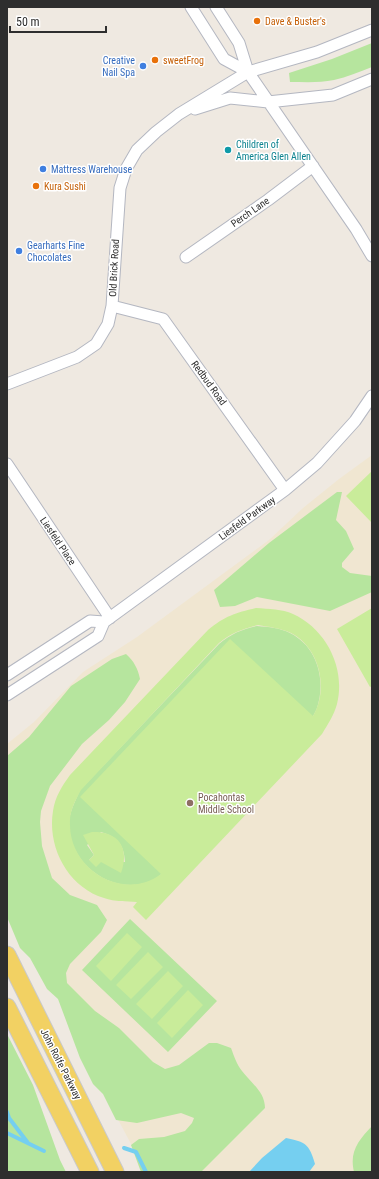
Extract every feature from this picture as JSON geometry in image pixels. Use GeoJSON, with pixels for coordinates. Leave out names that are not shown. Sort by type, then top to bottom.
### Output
{"type":"FeatureCollection","features":[{"type":"Feature","properties":{"kind":"main road","name":"John Rolfe Parkway"},"geometry":{"type":"LineString","coordinates":[[7,955],[115,1172]]}},
{"type":"Feature","properties":{"kind":"main road"},"geometry":{"type":"LineString","coordinates":[[7,1007],[90,1172]]}},
{"type":"Feature","properties":{"kind":"street"},"geometry":{"type":"LineString","coordinates":[[191,7],[224,59],[248,72]]}},
{"type":"Feature","properties":{"kind":"street"},"geometry":{"type":"LineString","coordinates":[[216,7],[239,43],[248,72],[356,229],[372,256]]}},
{"type":"Feature","properties":{"kind":"street","name":"Old Brick Road"},"geometry":{"type":"LineString","coordinates":[[7,384],[77,358],[96,344],[108,324],[112,306],[120,188],[126,169],[137,150],[156,132],[179,114],[248,72],[318,52],[372,30]]}},
{"type":"Feature","properties":{"kind":"street","name":"Old Brick Road"},"geometry":{"type":"LineString","coordinates":[[179,114],[230,98],[268,102],[333,95],[372,79]]}},
{"type":"Feature","properties":{"kind":"street","name":"Perch Lane"},"geometry":{"type":"LineString","coordinates":[[186,257],[268,200],[313,166]]}},
{"type":"Feature","properties":{"kind":"street","name":"Redbud Road"},"geometry":{"type":"LineString","coordinates":[[112,306],[163,319],[285,490]]}},
{"type":"Feature","properties":{"kind":"street","name":"Liesfeld Parkway"},"geometry":{"type":"LineString","coordinates":[[7,695],[98,636],[107,620],[285,490],[317,464],[354,421],[372,396]]}},
{"type":"Feature","properties":{"kind":"street","name":"Liesfeld Place"},"geometry":{"type":"LineString","coordinates":[[7,464],[107,620]]}},
{"type":"Feature","properties":{"kind":"street","name":"Liesfeld Parkway"},"geometry":{"type":"LineString","coordinates":[[7,675],[90,621],[107,620]]}},
{"type":"Feature","properties":{"kind":"shaded area","name":"Pocahontas Middle School"},"geometry":{"type":"Polygon","coordinates":[[[372,455],[372,1172],[146,1172],[98,1082],[7,863],[7,744],[34,722],[83,672],[137,637],[269,540],[303,508],[372,455]]]}},
{"type":"Feature","properties":{"kind":"green space"},"geometry":{"type":"Polygon","coordinates":[[[372,43],[372,67],[329,81],[290,82],[289,73],[332,59],[372,43]]]}},
{"type":"Feature","properties":{"kind":"green space"},"geometry":{"type":"Polygon","coordinates":[[[372,471],[372,523],[346,496],[372,471]]]}},
{"type":"Feature","properties":{"kind":"green space"},"geometry":{"type":"Polygon","coordinates":[[[337,492],[342,492],[336,520],[346,531],[354,549],[342,563],[342,567],[350,573],[372,576],[372,592],[330,611],[257,597],[235,606],[220,607],[214,590],[269,543],[337,492]]]}},
{"type":"Feature","properties":{"kind":"green space"},"geometry":{"type":"Polygon","coordinates":[[[256,608],[289,612],[305,621],[315,629],[324,640],[331,651],[339,677],[339,690],[336,708],[322,734],[146,920],[133,907],[137,902],[116,901],[91,893],[70,875],[57,851],[53,838],[52,825],[55,801],[70,775],[208,630],[225,618],[236,613],[256,608]],[[258,625],[237,632],[219,643],[81,790],[70,816],[72,841],[79,856],[89,868],[102,877],[116,883],[131,884],[146,882],[161,874],[80,797],[230,639],[313,716],[318,705],[321,682],[319,670],[309,648],[291,633],[258,625]]]}},
{"type":"Feature","properties":{"kind":"green space"},"geometry":{"type":"Polygon","coordinates":[[[372,608],[372,686],[370,687],[337,629],[372,608]]]}},
{"type":"Feature","properties":{"kind":"green space"},"geometry":{"type":"Polygon","coordinates":[[[252,627],[266,627],[286,631],[300,639],[313,656],[320,676],[321,687],[317,708],[309,722],[172,866],[155,879],[140,884],[126,885],[111,882],[98,875],[86,865],[77,854],[71,840],[69,825],[70,816],[80,790],[219,644],[228,637],[252,627]],[[101,832],[87,845],[94,855],[89,860],[125,862],[123,850],[119,842],[111,836],[101,832]]]}},
{"type":"Feature","properties":{"kind":"green space"},"geometry":{"type":"Polygon","coordinates":[[[126,654],[135,665],[140,679],[125,702],[109,720],[82,744],[50,786],[41,811],[40,822],[42,846],[52,878],[70,895],[97,905],[107,920],[101,932],[70,964],[66,973],[67,983],[95,1011],[119,1028],[153,1062],[165,1069],[179,1065],[209,1043],[217,1043],[231,1048],[240,1069],[263,1097],[265,1108],[201,1172],[141,1172],[131,1145],[139,1139],[164,1137],[185,1131],[192,1123],[194,1118],[181,1113],[137,1123],[116,1120],[103,1094],[93,1084],[80,1058],[58,999],[47,989],[30,958],[20,948],[7,917],[7,756],[29,737],[71,686],[112,659],[126,654]]]}},
{"type":"Feature","properties":{"kind":"green space"},"geometry":{"type":"Polygon","coordinates":[[[92,832],[109,834],[120,843],[124,856],[121,873],[101,862],[96,867],[89,860],[94,855],[83,835],[92,832]]]}},
{"type":"Feature","properties":{"kind":"green space"},"geometry":{"type":"Polygon","coordinates":[[[130,919],[217,1001],[168,1052],[82,970],[130,919]]]}},
{"type":"Feature","properties":{"kind":"green space"},"geometry":{"type":"Polygon","coordinates":[[[127,933],[142,947],[111,981],[96,966],[127,933]]]}},
{"type":"Feature","properties":{"kind":"green space"},"geometry":{"type":"Polygon","coordinates":[[[148,952],[163,967],[131,999],[116,985],[148,952]]]}},
{"type":"Feature","properties":{"kind":"green space"},"geometry":{"type":"Polygon","coordinates":[[[168,971],[183,986],[152,1019],[136,1004],[168,971]]]}},
{"type":"Feature","properties":{"kind":"green space"},"geometry":{"type":"Polygon","coordinates":[[[188,990],[203,1005],[172,1038],[157,1023],[188,990]]]}},
{"type":"Feature","properties":{"kind":"green space"},"geometry":{"type":"Polygon","coordinates":[[[7,1034],[33,1085],[60,1160],[66,1172],[7,1172],[7,1034]]]}},
{"type":"Feature","properties":{"kind":"green space"},"geometry":{"type":"Polygon","coordinates":[[[372,1126],[372,1172],[354,1172],[353,1158],[356,1146],[372,1126]]]}},
{"type":"Feature","properties":{"kind":"water"},"geometry":{"type":"Polygon","coordinates":[[[286,1138],[306,1145],[311,1152],[315,1164],[309,1172],[249,1172],[262,1158],[286,1138]]]}},
{"type":"Feature","properties":{"kind":"waterway"},"geometry":{"type":"LineString","coordinates":[[7,1112],[9,1118],[28,1143]]}},
{"type":"Feature","properties":{"kind":"waterway"},"geometry":{"type":"LineString","coordinates":[[7,1133],[44,1151]]}},
{"type":"Feature","properties":{"kind":"waterway"},"geometry":{"type":"LineString","coordinates":[[124,1148],[136,1152],[146,1172]]}},
{"type":"Feature","properties":{"kind":"place","name":"Dave & Buster's"},"geometry":{"type":"Point","coordinates":[257,21]}},
{"type":"Feature","properties":{"kind":"place","name":"sweetFrog"},"geometry":{"type":"Point","coordinates":[155,60]}},
{"type":"Feature","properties":{"kind":"place","name":"Creative Nail Spa"},"geometry":{"type":"Point","coordinates":[143,66]}},
{"type":"Feature","properties":{"kind":"place","name":"Children of America Glen Allen"},"geometry":{"type":"Point","coordinates":[228,150]}},
{"type":"Feature","properties":{"kind":"place","name":"Mattress Warehouse"},"geometry":{"type":"Point","coordinates":[43,169]}},
{"type":"Feature","properties":{"kind":"place","name":"Kura Sushi"},"geometry":{"type":"Point","coordinates":[36,186]}},
{"type":"Feature","properties":{"kind":"place","name":"Gearharts Fine Chocolates"},"geometry":{"type":"Point","coordinates":[19,251]}},
{"type":"Feature","properties":{"kind":"place","name":"Pocahontas Middle School"},"geometry":{"type":"Point","coordinates":[190,803]}}]}
